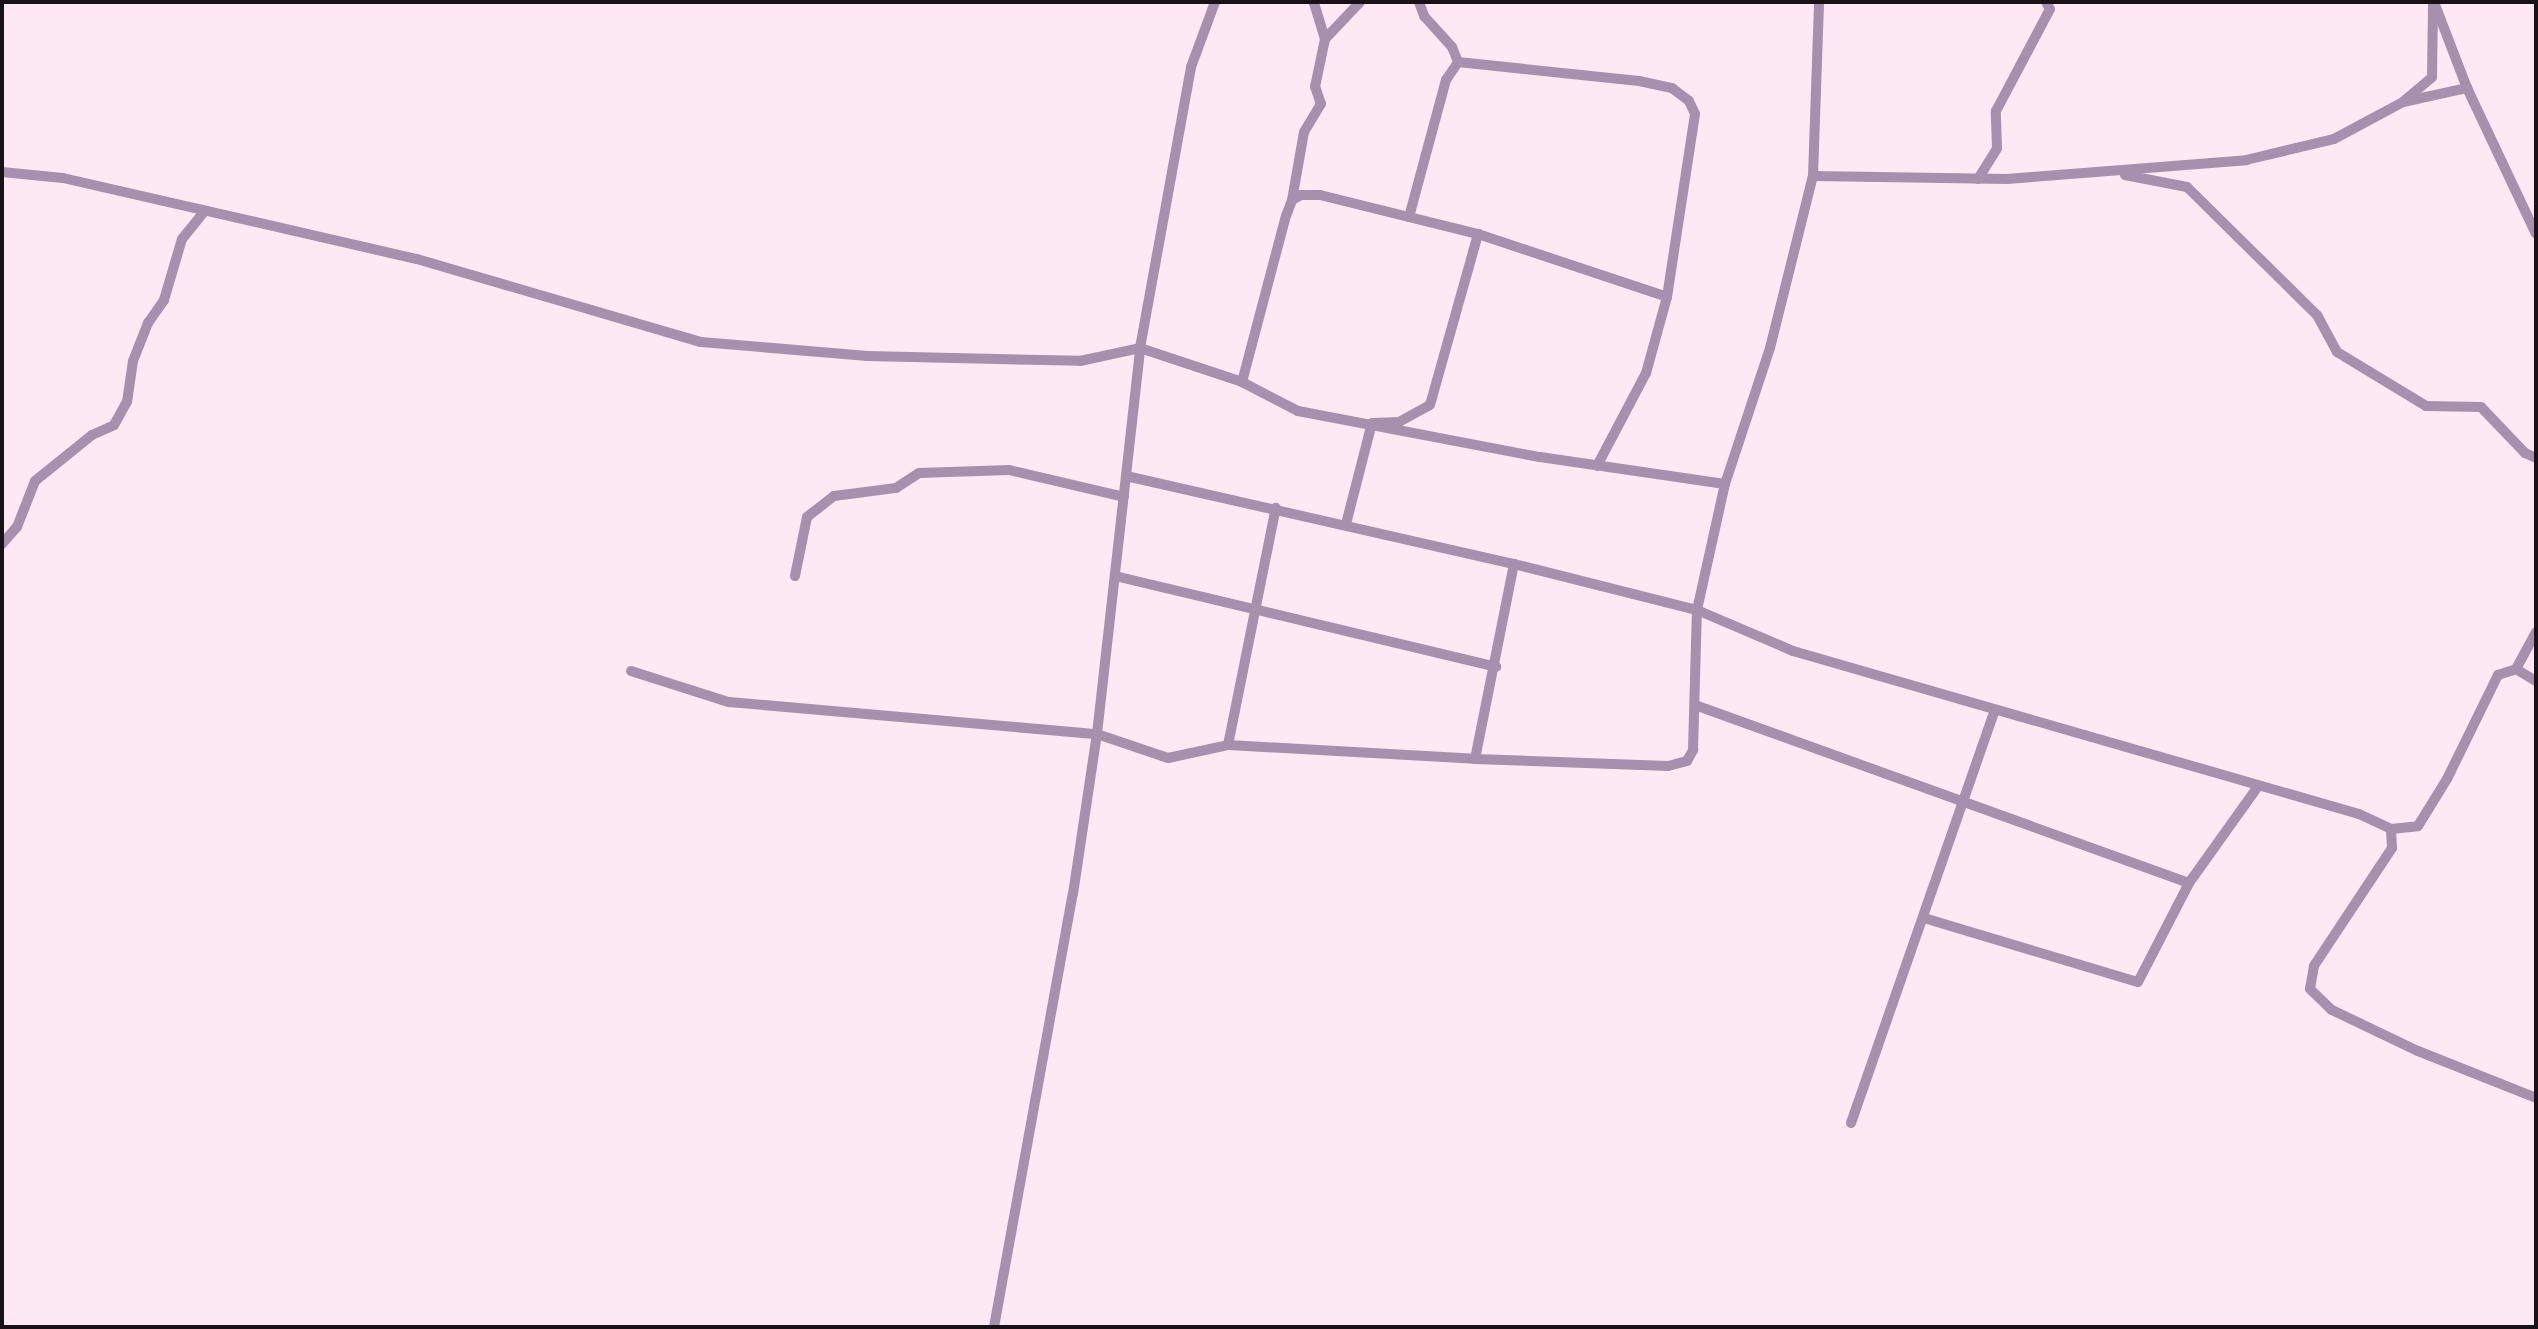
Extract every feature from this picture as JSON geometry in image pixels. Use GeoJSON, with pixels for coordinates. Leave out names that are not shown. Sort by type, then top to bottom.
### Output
{"type":"FeatureCollection","features":[{"type":"Feature","properties":{"kind":"street"},"geometry":{"type":"LineString","coordinates":[[994,1327],[1073,894],[1097,734],[1140,348],[1191,67],[1215,2]]}},
{"type":"Feature","properties":{"kind":"street"},"geometry":{"type":"LineString","coordinates":[[1242,382],[1293,200],[1304,132],[1321,104],[1315,87],[1325,39],[1314,2]]}},
{"type":"Feature","properties":{"kind":"street"},"geometry":{"type":"LineString","coordinates":[[1325,39],[1360,2]]}},
{"type":"Feature","properties":{"kind":"street"},"geometry":{"type":"LineString","coordinates":[[1419,2],[1424,16],[1458,62],[1639,81],[1672,88],[1689,101],[1695,114],[1667,297],[1646,373],[1597,466]]}},
{"type":"Feature","properties":{"kind":"street"},"geometry":{"type":"LineString","coordinates":[[631,671],[729,702],[1097,734],[1168,758],[1228,745],[1475,759],[1678,765],[1693,750],[1696,610],[1725,484],[1770,348],[1813,176],[1819,2]]}},
{"type":"Feature","properties":{"kind":"street"},"geometry":{"type":"LineString","coordinates":[[1978,179],[1997,148],[1996,111],[2050,9],[2046,2]]}},
{"type":"Feature","properties":{"kind":"street"},"geometry":{"type":"LineString","coordinates":[[1813,176],[1978,179],[2110,172],[2246,160],[2334,139],[2403,102],[2432,77],[2434,2]]}},
{"type":"Feature","properties":{"kind":"street"},"geometry":{"type":"LineString","coordinates":[[2434,2],[2467,88],[2536,234]]}},
{"type":"Feature","properties":{"kind":"street"},"geometry":{"type":"LineString","coordinates":[[1409,217],[1446,80],[1458,62]]}},
{"type":"Feature","properties":{"kind":"street"},"geometry":{"type":"LineString","coordinates":[[2403,102],[2467,88]]}},
{"type":"Feature","properties":{"kind":"street"},"geometry":{"type":"LineString","coordinates":[[2110,172],[2187,187],[2317,315],[2337,352],[2426,406],[2481,407],[2525,453],[2536,458]]}},
{"type":"Feature","properties":{"kind":"street"},"geometry":{"type":"LineString","coordinates":[[2,173],[62,178],[417,259],[701,342],[867,356],[1080,361],[1140,348],[1242,382],[1298,411],[1597,466],[1725,484]]}},
{"type":"Feature","properties":{"kind":"street"},"geometry":{"type":"LineString","coordinates":[[1293,200],[1320,195],[1478,234],[1667,297]]}},
{"type":"Feature","properties":{"kind":"street"},"geometry":{"type":"LineString","coordinates":[[2,544],[17,527],[35,481],[92,435],[114,425],[127,402],[133,361],[148,323],[164,300],[182,239],[205,211]]}},
{"type":"Feature","properties":{"kind":"street"},"geometry":{"type":"LineString","coordinates":[[1372,424],[1399,422],[1430,405],[1478,234]]}},
{"type":"Feature","properties":{"kind":"street"},"geometry":{"type":"LineString","coordinates":[[1346,524],[1372,424]]}},
{"type":"Feature","properties":{"kind":"street"},"geometry":{"type":"LineString","coordinates":[[795,576],[807,517],[834,496],[896,488],[919,473],[1010,470],[1124,498]]}},
{"type":"Feature","properties":{"kind":"street"},"geometry":{"type":"LineString","coordinates":[[1126,476],[1346,524],[1696,610],[1793,651],[2359,814],[2391,829],[2418,826],[2447,779],[2498,675],[2516,669],[2536,632]]}},
{"type":"Feature","properties":{"kind":"street"},"geometry":{"type":"LineString","coordinates":[[1228,745],[1253,608],[1276,508]]}},
{"type":"Feature","properties":{"kind":"street"},"geometry":{"type":"LineString","coordinates":[[1475,759],[1496,667],[1514,564]]}},
{"type":"Feature","properties":{"kind":"street"},"geometry":{"type":"LineString","coordinates":[[1115,576],[1496,667]]}},
{"type":"Feature","properties":{"kind":"street"},"geometry":{"type":"LineString","coordinates":[[2516,669],[2536,681]]}},
{"type":"Feature","properties":{"kind":"street"},"geometry":{"type":"LineString","coordinates":[[1695,705],[2189,883]]}},
{"type":"Feature","properties":{"kind":"street"},"geometry":{"type":"LineString","coordinates":[[1851,1122],[1965,804],[1995,710]]}},
{"type":"Feature","properties":{"kind":"street"},"geometry":{"type":"LineString","coordinates":[[1924,918],[2138,982],[2189,883],[2259,785]]}},
{"type":"Feature","properties":{"kind":"street"},"geometry":{"type":"LineString","coordinates":[[2391,829],[2392,848],[2314,966],[2310,989],[2332,1010],[2418,1051],[2536,1098]]}}]}
